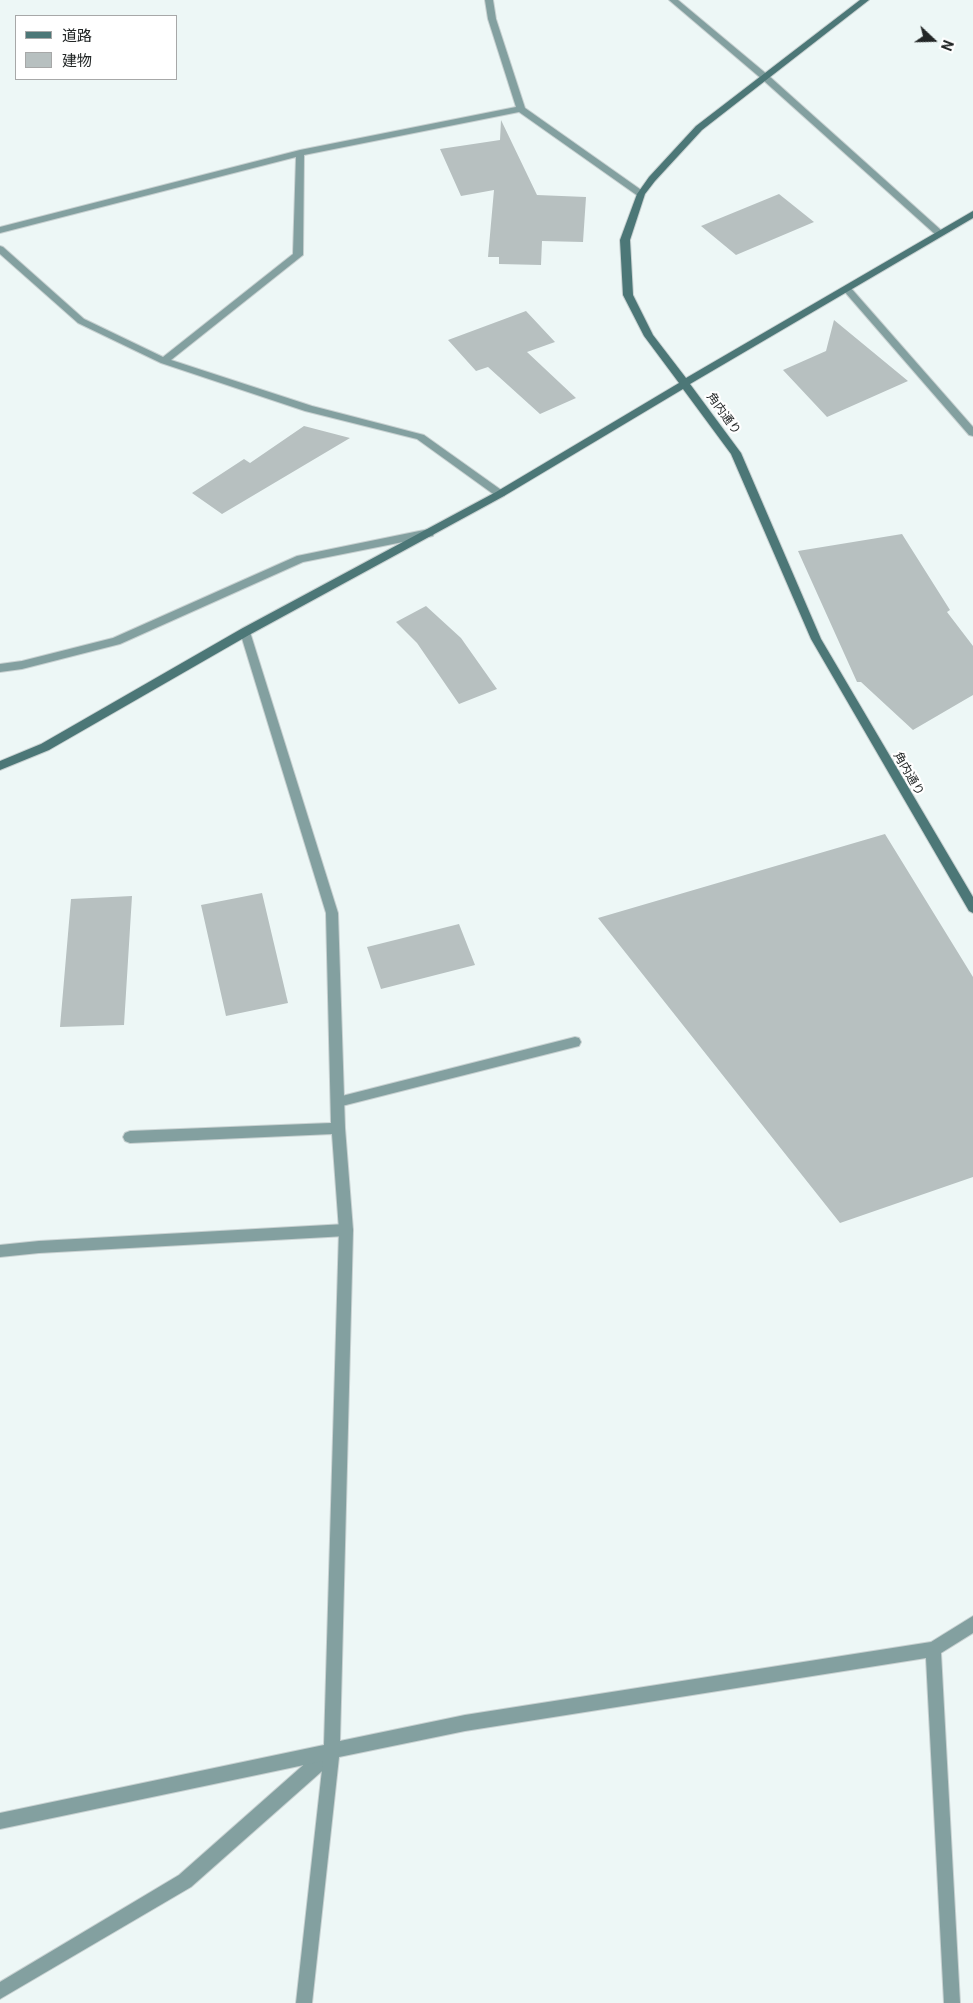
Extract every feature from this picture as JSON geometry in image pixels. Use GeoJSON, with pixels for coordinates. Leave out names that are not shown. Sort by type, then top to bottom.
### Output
{"type":"FeatureCollection","features":[{"type":"Feature","properties":{"kind":"street"},"geometry":{"type":"LineString","coordinates":[[488,0],[492,20],[521,109],[641,194]]}},
{"type":"Feature","properties":{"kind":"street"},"geometry":{"type":"LineString","coordinates":[[673,0],[766,78],[939,234]]}},
{"type":"Feature","properties":{"kind":"street","name":"角内通り"},"geometry":{"type":"LineString","coordinates":[[865,0],[766,78],[698,128],[652,178],[641,194],[625,240],[628,295],[649,336],[736,453],[816,639],[973,908]]}},
{"type":"Feature","properties":{"kind":"street"},"geometry":{"type":"LineString","coordinates":[[0,230],[300,153],[521,109]]}},
{"type":"Feature","properties":{"kind":"street"},"geometry":{"type":"LineString","coordinates":[[164,361],[298,255],[300,153]]}},
{"type":"Feature","properties":{"kind":"street"},"geometry":{"type":"LineString","coordinates":[[0,766],[45,747],[246,632],[500,494],[684,383],[973,214]]}},
{"type":"Feature","properties":{"kind":"street"},"geometry":{"type":"LineString","coordinates":[[0,249],[81,321],[164,361],[310,409],[420,437],[500,494]]}},
{"type":"Feature","properties":{"kind":"street"},"geometry":{"type":"LineString","coordinates":[[847,289],[973,433]]}},
{"type":"Feature","properties":{"kind":"street"},"geometry":{"type":"LineString","coordinates":[[0,668],[22,665],[116,641],[301,559],[429,533]]}},
{"type":"Feature","properties":{"kind":"street"},"geometry":{"type":"LineString","coordinates":[[246,632],[332,914],[338,1128],[346,1230],[332,1751],[304,2003]]}},
{"type":"Feature","properties":{"kind":"street"},"geometry":{"type":"LineString","coordinates":[[338,1102],[575,1042]]}},
{"type":"Feature","properties":{"kind":"street"},"geometry":{"type":"LineString","coordinates":[[130,1137],[338,1128]]}},
{"type":"Feature","properties":{"kind":"street"},"geometry":{"type":"LineString","coordinates":[[0,1251],[39,1247],[346,1230]]}},
{"type":"Feature","properties":{"kind":"street"},"geometry":{"type":"LineString","coordinates":[[0,1821],[465,1723],[933,1649],[973,1624]]}},
{"type":"Feature","properties":{"kind":"street"},"geometry":{"type":"LineString","coordinates":[[933,1649],[952,2003]]}},
{"type":"Feature","properties":{"kind":"street"},"geometry":{"type":"LineString","coordinates":[[0,1991],[185,1881],[332,1751]]}},
{"type":"Feature","properties":{"kind":"building"},"geometry":{"type":"Polygon","coordinates":[[[501,120],[537,195],[586,197],[583,242],[542,241],[541,265],[499,264],[499,257],[488,257],[494,190],[461,196],[440,149],[500,140],[501,120]]]}},
{"type":"Feature","properties":{"kind":"building"},"geometry":{"type":"Polygon","coordinates":[[[779,194],[814,222],[736,255],[701,226],[779,194]]]}},
{"type":"Feature","properties":{"kind":"building"},"geometry":{"type":"Polygon","coordinates":[[[526,311],[555,342],[527,352],[576,398],[540,414],[488,367],[476,371],[448,340],[526,311]]]}},
{"type":"Feature","properties":{"kind":"building"},"geometry":{"type":"Polygon","coordinates":[[[834,320],[908,381],[827,417],[783,370],[826,351],[834,320]]]}},
{"type":"Feature","properties":{"kind":"building"},"geometry":{"type":"Polygon","coordinates":[[[304,426],[350,438],[222,514],[192,493],[244,459],[250,463],[304,426]]]}},
{"type":"Feature","properties":{"kind":"building"},"geometry":{"type":"Polygon","coordinates":[[[902,534],[950,610],[947,612],[973,646],[973,695],[913,730],[861,682],[857,682],[798,551],[902,534]]]}},
{"type":"Feature","properties":{"kind":"building"},"geometry":{"type":"Polygon","coordinates":[[[426,606],[461,638],[497,689],[459,704],[417,643],[396,622],[426,606]]]}},
{"type":"Feature","properties":{"kind":"building"},"geometry":{"type":"Polygon","coordinates":[[[885,834],[973,977],[973,1177],[840,1223],[598,918],[885,834]]]}},
{"type":"Feature","properties":{"kind":"building"},"geometry":{"type":"Polygon","coordinates":[[[262,893],[288,1003],[226,1016],[201,905],[262,893]]]}},
{"type":"Feature","properties":{"kind":"building"},"geometry":{"type":"Polygon","coordinates":[[[132,896],[124,1025],[60,1027],[71,899],[132,896]]]}},
{"type":"Feature","properties":{"kind":"building"},"geometry":{"type":"Polygon","coordinates":[[[459,924],[475,965],[381,989],[367,947],[459,924]]]}}]}
